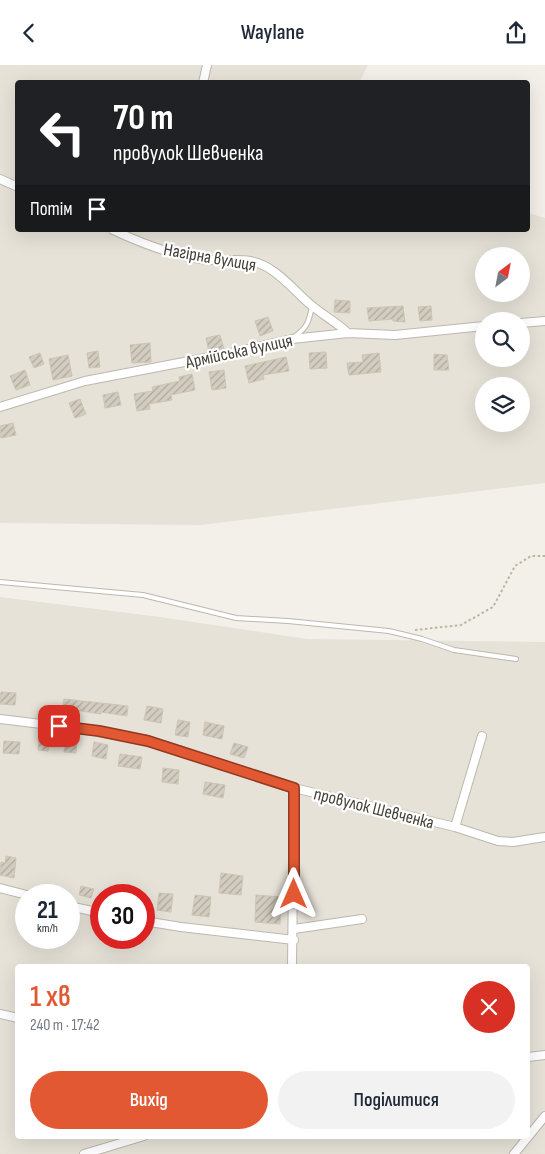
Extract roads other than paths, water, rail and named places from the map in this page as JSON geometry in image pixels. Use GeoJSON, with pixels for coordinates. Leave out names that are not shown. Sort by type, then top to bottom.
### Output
{"type":"FeatureCollection","features":[{"type":"Feature","properties":{"kind":"street"},"geometry":{"type":"LineString","coordinates":[[204,80],[207,65]]}},
{"type":"Feature","properties":{"kind":"street"},"geometry":{"type":"LineString","coordinates":[[0,179],[15,186]]}},
{"type":"Feature","properties":{"kind":"street","name":"Нагірна вулиця"},"geometry":{"type":"LineString","coordinates":[[117,232],[140,243],[193,258],[250,261],[262,265],[277,275],[312,306],[337,322],[348,333]]}},
{"type":"Feature","properties":{"kind":"street"},"geometry":{"type":"LineString","coordinates":[[530,322],[545,321]]}},
{"type":"Feature","properties":{"kind":"street","name":"Армійська вулиця"},"geometry":{"type":"LineString","coordinates":[[0,407],[85,381],[231,353],[292,339],[348,333],[395,335],[475,327]]}},
{"type":"Feature","properties":{"kind":"street","name":"провулок Шевченка"},"geometry":{"type":"LineString","coordinates":[[0,719],[99,731],[148,741],[294,788],[455,827],[498,841],[513,842],[545,837]]}},
{"type":"Feature","properties":{"kind":"street"},"geometry":{"type":"LineString","coordinates":[[455,827],[482,736]]}},
{"type":"Feature","properties":{"kind":"street"},"geometry":{"type":"LineString","coordinates":[[292,964],[294,941],[294,788]]}},
{"type":"Feature","properties":{"kind":"street"},"geometry":{"type":"LineString","coordinates":[[0,888],[15,892]]}},
{"type":"Feature","properties":{"kind":"street"},"geometry":{"type":"LineString","coordinates":[[294,929],[362,919]]}},
{"type":"Feature","properties":{"kind":"street"},"geometry":{"type":"LineString","coordinates":[[155,923],[294,941]]}},
{"type":"Feature","properties":{"kind":"street"},"geometry":{"type":"LineString","coordinates":[[0,1014],[15,1017]]}},
{"type":"Feature","properties":{"kind":"street"},"geometry":{"type":"LineString","coordinates":[[530,1057],[545,1055]]}},
{"type":"Feature","properties":{"kind":"street"},"geometry":{"type":"LineString","coordinates":[[530,1134],[545,1116]]}},
{"type":"Feature","properties":{"kind":"street"},"geometry":{"type":"LineString","coordinates":[[84,1154],[100,1152],[136,1139]]}},
{"type":"Feature","properties":{"kind":"street"},"geometry":{"type":"LineString","coordinates":[[514,1154],[526,1139]]}},
{"type":"Feature","properties":{"kind":"lane"},"geometry":{"type":"LineString","coordinates":[[292,339],[304,330],[310,320],[312,306]]}},
{"type":"Feature","properties":{"kind":"lane"},"geometry":{"type":"LineString","coordinates":[[0,581],[143,595],[236,618],[389,631],[422,639],[454,650],[516,659]]}}]}
